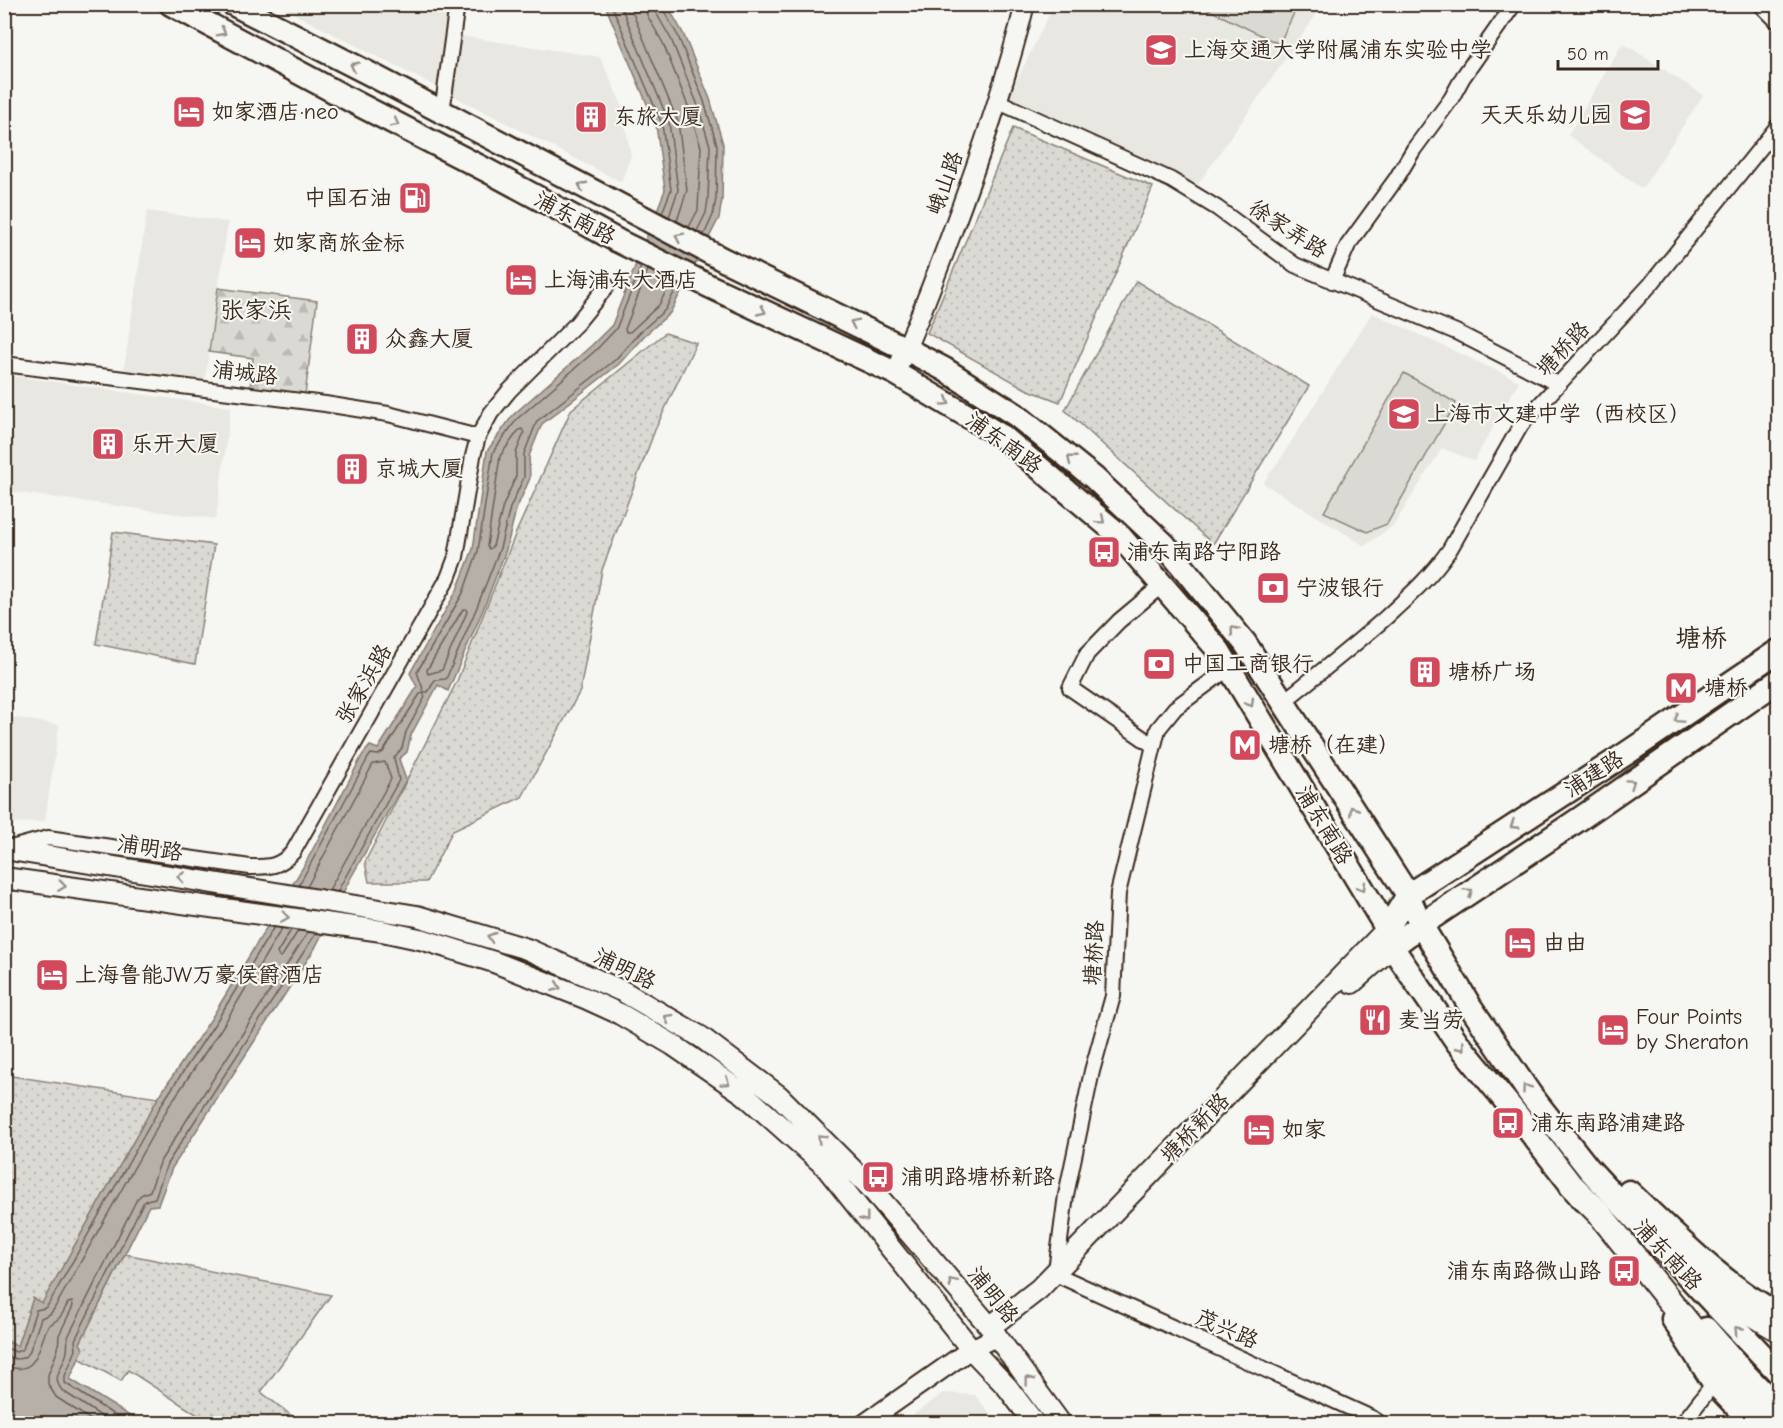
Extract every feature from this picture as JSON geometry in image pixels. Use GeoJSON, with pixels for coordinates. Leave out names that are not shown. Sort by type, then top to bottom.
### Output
{"type":"FeatureCollection","features":[{"type":"Feature","properties":{"kind":"highway"},"geometry":{"type":"LineString","coordinates":[[1572,1186],[1599,1213],[1739,1387],[1774,1424]]}},
{"type":"Feature","properties":{"kind":"highway"},"geometry":{"type":"LineString","coordinates":[[1654,1240],[1713,1287],[1779,1329]]}},
{"type":"Feature","properties":{"kind":"main road","name":"浦东南路"},"geometry":{"type":"LineString","coordinates":[[171,4],[618,241],[895,373],[1003,437],[1119,535],[1219,651],[1390,938],[1457,1041],[1662,1302],[1714,1383],[1753,1424]]}},
{"type":"Feature","properties":{"kind":"main road","name":"浦东南路"},"geometry":{"type":"LineString","coordinates":[[233,4],[634,214],[944,369],[1016,415],[1102,485],[1164,544],[1245,643],[1408,895],[1421,925],[1470,1006],[1530,1094],[1589,1169],[1779,1372]]}},
{"type":"Feature","properties":{"kind":"main road","name":"浦建路"},"geometry":{"type":"LineString","coordinates":[[1408,895],[1627,753],[1771,656]]}},
{"type":"Feature","properties":{"kind":"main road","name":"浦建路"},"geometry":{"type":"LineString","coordinates":[[1421,925],[1581,818],[1778,681]]}},
{"type":"Feature","properties":{"kind":"main road","name":"浦明路"},"geometry":{"type":"LineString","coordinates":[[5,849],[417,916],[527,949],[624,992],[701,1037],[778,1096],[869,1186],[993,1332],[1061,1424]]}},
{"type":"Feature","properties":{"kind":"main road","name":"浦明路"},"geometry":{"type":"LineString","coordinates":[[4,878],[382,930],[424,940],[494,962],[620,1014],[673,1045],[744,1094],[825,1166],[970,1348],[1008,1388],[1035,1424]]}},
{"type":"Feature","properties":{"kind":"main road","name":"塘桥新路"},"geometry":{"type":"LineString","coordinates":[[993,1332],[1039,1289],[1059,1274],[1390,938],[1408,895]]}},
{"type":"Feature","properties":{"kind":"main road","name":"塘桥新路"},"geometry":{"type":"LineString","coordinates":[[1390,938],[1421,925]]}},
{"type":"Feature","properties":{"kind":"main road","name":"浦东南路"},"geometry":{"type":"LineString","coordinates":[[1562,1134],[1726,1281],[1779,1314]]}},
{"type":"Feature","properties":{"kind":"main road","name":"浦东南路"},"geometry":{"type":"LineString","coordinates":[[1572,1186],[1603,1209],[1745,1374],[1779,1408]]}},
{"type":"Feature","properties":{"kind":"street"},"geometry":{"type":"LineString","coordinates":[[442,112],[457,4]]}},
{"type":"Feature","properties":{"kind":"street","name":"峨山路"},"geometry":{"type":"LineString","coordinates":[[895,373],[921,315],[970,185],[999,102],[1025,4]]}},
{"type":"Feature","properties":{"kind":"street"},"geometry":{"type":"LineString","coordinates":[[1332,281],[1347,245],[1396,179],[1414,149],[1451,99],[1463,77],[1514,4]]}},
{"type":"Feature","properties":{"kind":"street"},"geometry":{"type":"LineString","coordinates":[[1763,4],[1779,19]]}},
{"type":"Feature","properties":{"kind":"street","name":"徐家弄路"},"geometry":{"type":"LineString","coordinates":[[999,102],[1171,180],[1217,208],[1287,260],[1455,332],[1558,384]]}},
{"type":"Feature","properties":{"kind":"street","name":"塘桥路"},"geometry":{"type":"LineString","coordinates":[[1283,702],[1364,637],[1422,586],[1450,549],[1515,434],[1534,410],[1651,284],[1779,126]]}},
{"type":"Feature","properties":{"kind":"street","name":"张家浜路"},"geometry":{"type":"LineString","coordinates":[[5,849],[48,838],[250,867],[269,867],[284,862],[293,852],[448,578],[456,557],[473,456],[478,437],[491,413],[509,391],[577,323],[607,286]]}},
{"type":"Feature","properties":{"kind":"street","name":"浦城路"},"geometry":{"type":"LineString","coordinates":[[4,364],[326,404],[388,414],[478,437]]}},
{"type":"Feature","properties":{"kind":"street"},"geometry":{"type":"LineString","coordinates":[[1154,746],[1070,688],[1087,654],[1119,621],[1162,585]]}},
{"type":"Feature","properties":{"kind":"street"},"geometry":{"type":"LineString","coordinates":[[1771,656],[1778,681]]}},
{"type":"Feature","properties":{"kind":"street","name":"塘桥路"},"geometry":{"type":"LineString","coordinates":[[1059,1274],[1066,1195],[1092,1071],[1113,996],[1118,893],[1158,729],[1175,708],[1229,668]]}},
{"type":"Feature","properties":{"kind":"street","name":"茂兴路"},"geometry":{"type":"LineString","coordinates":[[1059,1274],[1381,1424]]}},
{"type":"Feature","properties":{"kind":"street","name":"塘桥新路"},"geometry":{"type":"LineString","coordinates":[[864,1424],[993,1332]]}},
{"type":"Feature","properties":{"kind":"street"},"geometry":{"type":"LineString","coordinates":[[1682,1424],[1714,1383]]}},
{"type":"Feature","properties":{"kind":"shaded area"},"geometry":{"type":"Polygon","coordinates":[[[280,4],[450,5],[447,34],[600,57],[621,103],[631,156],[621,182],[279,6],[280,4]]]}},
{"type":"Feature","properties":{"kind":"shaded area","name":"上海交通大学附属浦东实验中学"},"geometry":{"type":"Polygon","coordinates":[[[1054,5],[1323,5],[1198,184],[1009,96],[1054,5]]]}},
{"type":"Feature","properties":{"kind":"shaded area","name":"天天乐幼儿园"},"geometry":{"type":"Polygon","coordinates":[[[1623,43],[1703,95],[1642,189],[1568,135],[1623,43]]]}},
{"type":"Feature","properties":{"kind":"shaded area"},"geometry":{"type":"Polygon","coordinates":[[[147,211],[228,222],[205,380],[124,369],[147,211]]]}},
{"type":"Feature","properties":{"kind":"shaded area","name":"上海市文建中学（西校区）"},"geometry":{"type":"Polygon","coordinates":[[[1372,313],[1519,381],[1474,461],[1442,448],[1394,525],[1365,546],[1263,483],[1372,313]]]}},
{"type":"Feature","properties":{"kind":"shaded area","name":"乐开大厦"},"geometry":{"type":"Polygon","coordinates":[[[5,375],[231,407],[216,519],[5,491],[5,375]]]}},
{"type":"Feature","properties":{"kind":"shaded area"},"geometry":{"type":"Polygon","coordinates":[[[4,716],[59,725],[45,821],[5,824],[4,716]]]}},
{"type":"Feature","properties":{"kind":"shaded area"},"geometry":{"type":"Polygon","coordinates":[[[943,1393],[975,1395],[998,1423],[902,1423],[943,1393]]]}},
{"type":"Feature","properties":{"kind":"green space"},"geometry":{"type":"Polygon","coordinates":[[[1199,5],[1298,5],[1279,44],[1199,5]]]}},
{"type":"Feature","properties":{"kind":"green space"},"geometry":{"type":"Polygon","coordinates":[[[1013,128],[1153,187],[1060,402],[1026,389],[927,333],[1013,128]]]}},
{"type":"Feature","properties":{"kind":"green space"},"geometry":{"type":"Polygon","coordinates":[[[1136,281],[1309,386],[1213,544],[1065,410],[1136,281]]]}},
{"type":"Feature","properties":{"kind":"green space"},"geometry":{"type":"Polygon","coordinates":[[[218,288],[317,301],[305,395],[250,388],[253,358],[209,352],[218,288]]]}},
{"type":"Feature","properties":{"kind":"green space"},"geometry":{"type":"Polygon","coordinates":[[[665,333],[696,343],[655,430],[602,570],[580,691],[522,797],[453,830],[426,882],[369,882],[365,862],[457,681],[515,535],[571,410],[665,333]]]}},
{"type":"Feature","properties":{"kind":"green space"},"geometry":{"type":"Polygon","coordinates":[[[1404,373],[1456,403],[1387,524],[1367,532],[1324,512],[1404,373]]]}},
{"type":"Feature","properties":{"kind":"green space"},"geometry":{"type":"Polygon","coordinates":[[[113,532],[214,545],[195,664],[96,644],[113,532]]]}},
{"type":"Feature","properties":{"kind":"green space"},"geometry":{"type":"Polygon","coordinates":[[[5,1075],[158,1098],[42,1304],[33,1299],[17,1347],[5,1340],[4,1272],[8,1259],[5,1258],[5,1075]]]}},
{"type":"Feature","properties":{"kind":"green space"},"geometry":{"type":"Polygon","coordinates":[[[125,1254],[331,1295],[261,1392],[301,1423],[210,1423],[128,1370],[121,1381],[79,1358],[80,1343],[125,1254]]]}},
{"type":"Feature","properties":{"kind":"water"},"geometry":{"type":"Polygon","coordinates":[[[605,5],[667,5],[683,33],[710,99],[723,144],[722,200],[719,218],[670,313],[644,336],[619,364],[542,424],[529,456],[530,478],[516,510],[506,550],[483,610],[448,691],[438,685],[411,735],[407,752],[399,759],[406,780],[349,881],[315,948],[172,1168],[158,1205],[149,1206],[80,1343],[83,1349],[70,1379],[141,1423],[5,1423],[4,1340],[17,1346],[33,1298],[42,1303],[158,1098],[211,1019],[305,864],[363,754],[370,746],[378,749],[417,687],[410,673],[457,590],[473,549],[487,451],[513,415],[612,325],[665,190],[656,125],[605,5]]]}},
{"type":"Feature","properties":{"kind":"place","name":"上海交通大学附属浦东实验中学"},"geometry":{"type":"Point","coordinates":[1161,50]}},
{"type":"Feature","properties":{"kind":"place","name":"如家酒店·neo"},"geometry":{"type":"Point","coordinates":[189,112]}},
{"type":"Feature","properties":{"kind":"place","name":"天天乐幼儿园"},"geometry":{"type":"Point","coordinates":[1635,115]}},
{"type":"Feature","properties":{"kind":"place","name":"东旅大厦"},"geometry":{"type":"Point","coordinates":[591,117]}},
{"type":"Feature","properties":{"kind":"place","name":"中国石油"},"geometry":{"type":"Point","coordinates":[415,198]}},
{"type":"Feature","properties":{"kind":"place","name":"如家商旅金标"},"geometry":{"type":"Point","coordinates":[250,243]}},
{"type":"Feature","properties":{"kind":"place","name":"上海浦东大酒店"},"geometry":{"type":"Point","coordinates":[521,280]}},
{"type":"Feature","properties":{"kind":"place","name":"众鑫大厦"},"geometry":{"type":"Point","coordinates":[362,339]}},
{"type":"Feature","properties":{"kind":"place","name":"上海市文建中学（西校区）"},"geometry":{"type":"Point","coordinates":[1404,414]}},
{"type":"Feature","properties":{"kind":"place","name":"乐开大厦"},"geometry":{"type":"Point","coordinates":[108,444]}},
{"type":"Feature","properties":{"kind":"place","name":"京城大厦"},"geometry":{"type":"Point","coordinates":[352,469]}},
{"type":"Feature","properties":{"kind":"place","name":"浦东南路宁阳路"},"geometry":{"type":"Point","coordinates":[1104,552]}},
{"type":"Feature","properties":{"kind":"place","name":"宁波银行"},"geometry":{"type":"Point","coordinates":[1273,588]}},
{"type":"Feature","properties":{"kind":"place","name":"中国工商银行"},"geometry":{"type":"Point","coordinates":[1159,664]}},
{"type":"Feature","properties":{"kind":"place","name":"塘桥广场"},"geometry":{"type":"Point","coordinates":[1425,672]}},
{"type":"Feature","properties":{"kind":"place","name":"塘桥"},"geometry":{"type":"Point","coordinates":[1681,688]}},
{"type":"Feature","properties":{"kind":"place","name":"塘桥（在建）"},"geometry":{"type":"Point","coordinates":[1245,745]}},
{"type":"Feature","properties":{"kind":"place","name":"由由"},"geometry":{"type":"Point","coordinates":[1520,943]}},
{"type":"Feature","properties":{"kind":"place","name":"上海鲁能JW万豪侯爵酒店"},"geometry":{"type":"Point","coordinates":[52,975]}},
{"type":"Feature","properties":{"kind":"place","name":"麦当劳"},"geometry":{"type":"Point","coordinates":[1375,1020]}},
{"type":"Feature","properties":{"kind":"place","name":"Four Points by Sheraton"},"geometry":{"type":"Point","coordinates":[1613,1030]}},
{"type":"Feature","properties":{"kind":"place","name":"浦东南路浦建路"},"geometry":{"type":"Point","coordinates":[1508,1123]}},
{"type":"Feature","properties":{"kind":"place","name":"如家"},"geometry":{"type":"Point","coordinates":[1259,1130]}},
{"type":"Feature","properties":{"kind":"place","name":"浦明路塘桥新路"},"geometry":{"type":"Point","coordinates":[878,1177]}},
{"type":"Feature","properties":{"kind":"place","name":"浦东南路微山路"},"geometry":{"type":"Point","coordinates":[1624,1271]}},
{"type":"Feature","properties":{"kind":"district","name":"张家浜"},"geometry":{"type":"Point","coordinates":[256,310]}},
{"type":"Feature","properties":{"kind":"district","name":"塘桥"},"geometry":{"type":"Point","coordinates":[1701,639]}}]}
